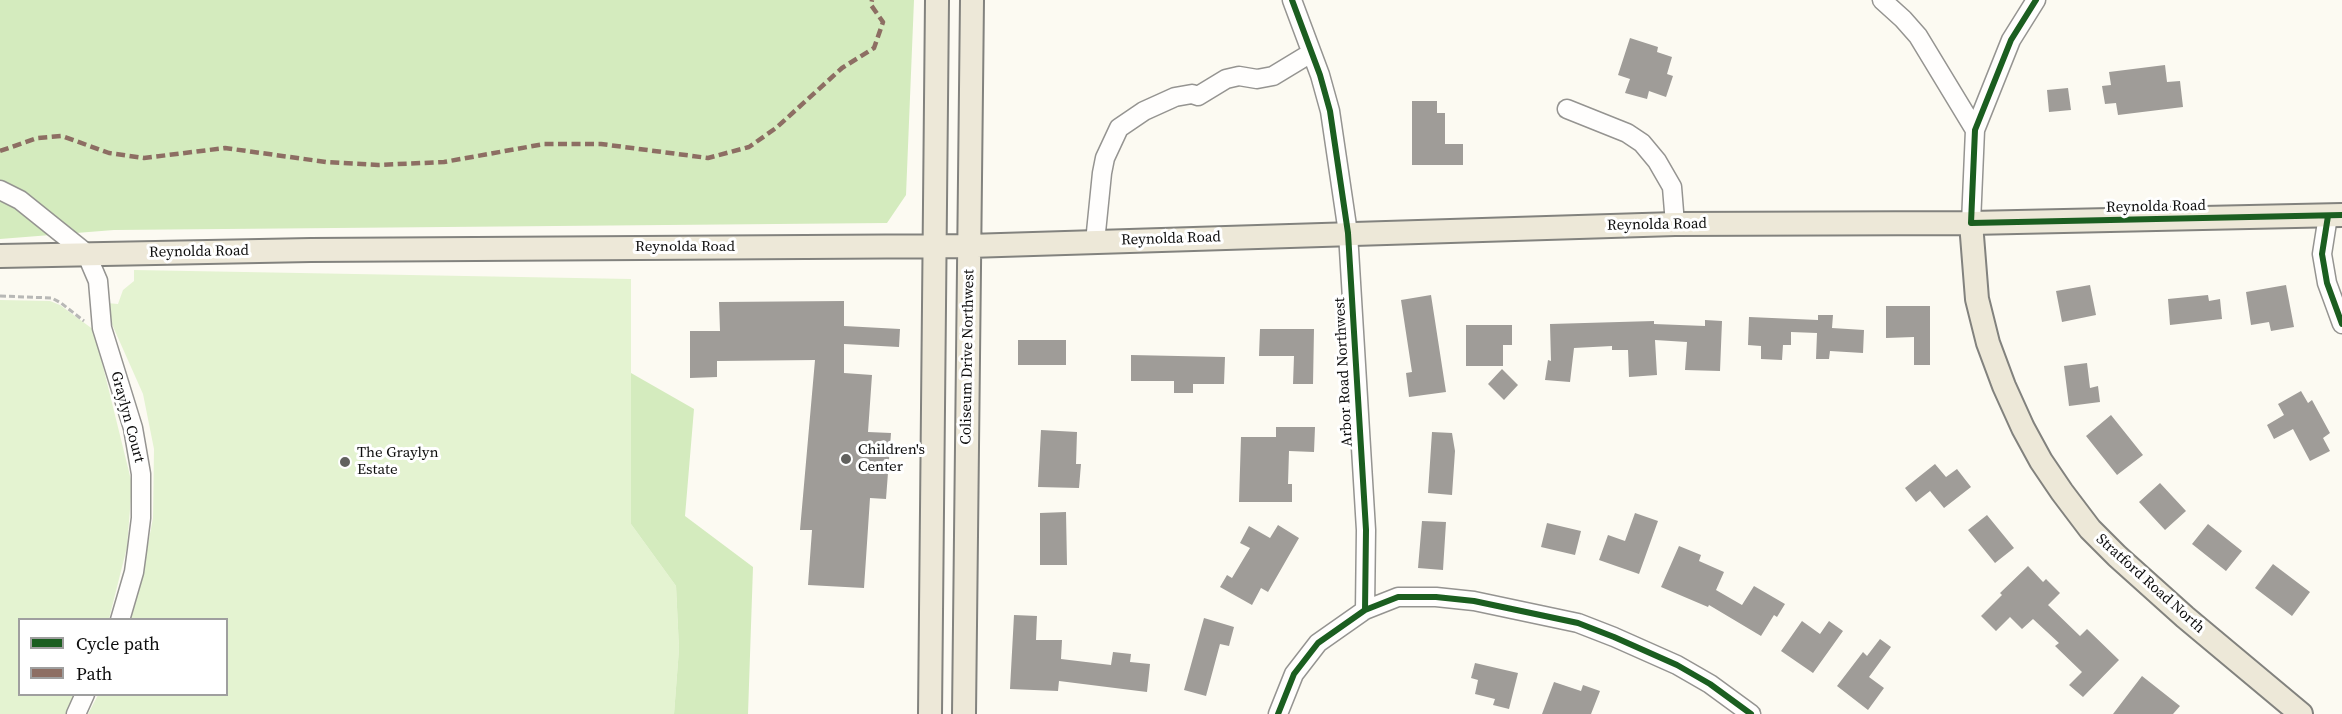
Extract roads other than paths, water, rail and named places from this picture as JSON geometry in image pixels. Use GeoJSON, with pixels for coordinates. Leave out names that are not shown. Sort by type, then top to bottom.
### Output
{"type":"FeatureCollection","features":[{"type":"Feature","properties":{"kind":"main road"},"geometry":{"type":"LineString","coordinates":[[930,714],[937,0]]}},
{"type":"Feature","properties":{"kind":"main road","name":"Coliseum Drive Northwest"},"geometry":{"type":"LineString","coordinates":[[964,714],[972,0]]}},
{"type":"Feature","properties":{"kind":"main road","name":"Reynolda Road"},"geometry":{"type":"LineString","coordinates":[[0,256],[86,253],[969,246],[1675,224],[1971,223],[2335,216]]}},
{"type":"Feature","properties":{"kind":"main road","name":"Stratford Road North"},"geometry":{"type":"LineString","coordinates":[[1971,223],[1977,298],[1988,343],[2004,386],[2041,461],[2090,529],[2116,556],[2301,714]]}},
{"type":"Feature","properties":{"kind":"street","name":"Arbor Road Northwest"},"geometry":{"type":"LineString","coordinates":[[1292,0],[1330,111],[1348,233],[1366,530],[1365,610]]}},
{"type":"Feature","properties":{"kind":"street"},"geometry":{"type":"LineString","coordinates":[[1882,0],[1918,36],[1975,130]]}},
{"type":"Feature","properties":{"kind":"street"},"geometry":{"type":"LineString","coordinates":[[1971,223],[1975,130],[2011,40],[2036,0]]}},
{"type":"Feature","properties":{"kind":"street"},"geometry":{"type":"LineString","coordinates":[[1095,242],[1105,158],[1119,128],[1144,111],[1174,97],[1198,96],[1226,79],[1239,76],[1257,79],[1273,76],[1311,53]]}},
{"type":"Feature","properties":{"kind":"street"},"geometry":{"type":"LineString","coordinates":[[1567,109],[1619,129],[1642,143],[1657,161],[1672,187],[1675,224]]}},
{"type":"Feature","properties":{"kind":"street"},"geometry":{"type":"LineString","coordinates":[[0,190],[20,200],[86,253]]}},
{"type":"Feature","properties":{"kind":"street"},"geometry":{"type":"LineString","coordinates":[[2335,216],[2322,254],[2327,283],[2342,324]]}},
{"type":"Feature","properties":{"kind":"street","name":"Graylyn Court"},"geometry":{"type":"LineString","coordinates":[[86,253],[98,281],[102,328],[133,428],[141,474],[141,518],[134,572],[121,618]]}},
{"type":"Feature","properties":{"kind":"street"},"geometry":{"type":"LineString","coordinates":[[1278,714],[1294,674],[1318,643],[1365,610],[1398,597],[1436,597],[1474,601],[1578,623],[1677,665],[1710,684],[1750,714]]}},
{"type":"Feature","properties":{"kind":"street"},"geometry":{"type":"LineString","coordinates":[[76,714],[84,696]]}},
{"type":"Feature","properties":{"kind":"place","name":"Children's Center"},"geometry":{"type":"Point","coordinates":[846,459]}},
{"type":"Feature","properties":{"kind":"place","name":"The Graylyn Estate"},"geometry":{"type":"Point","coordinates":[345,462]}}]}
